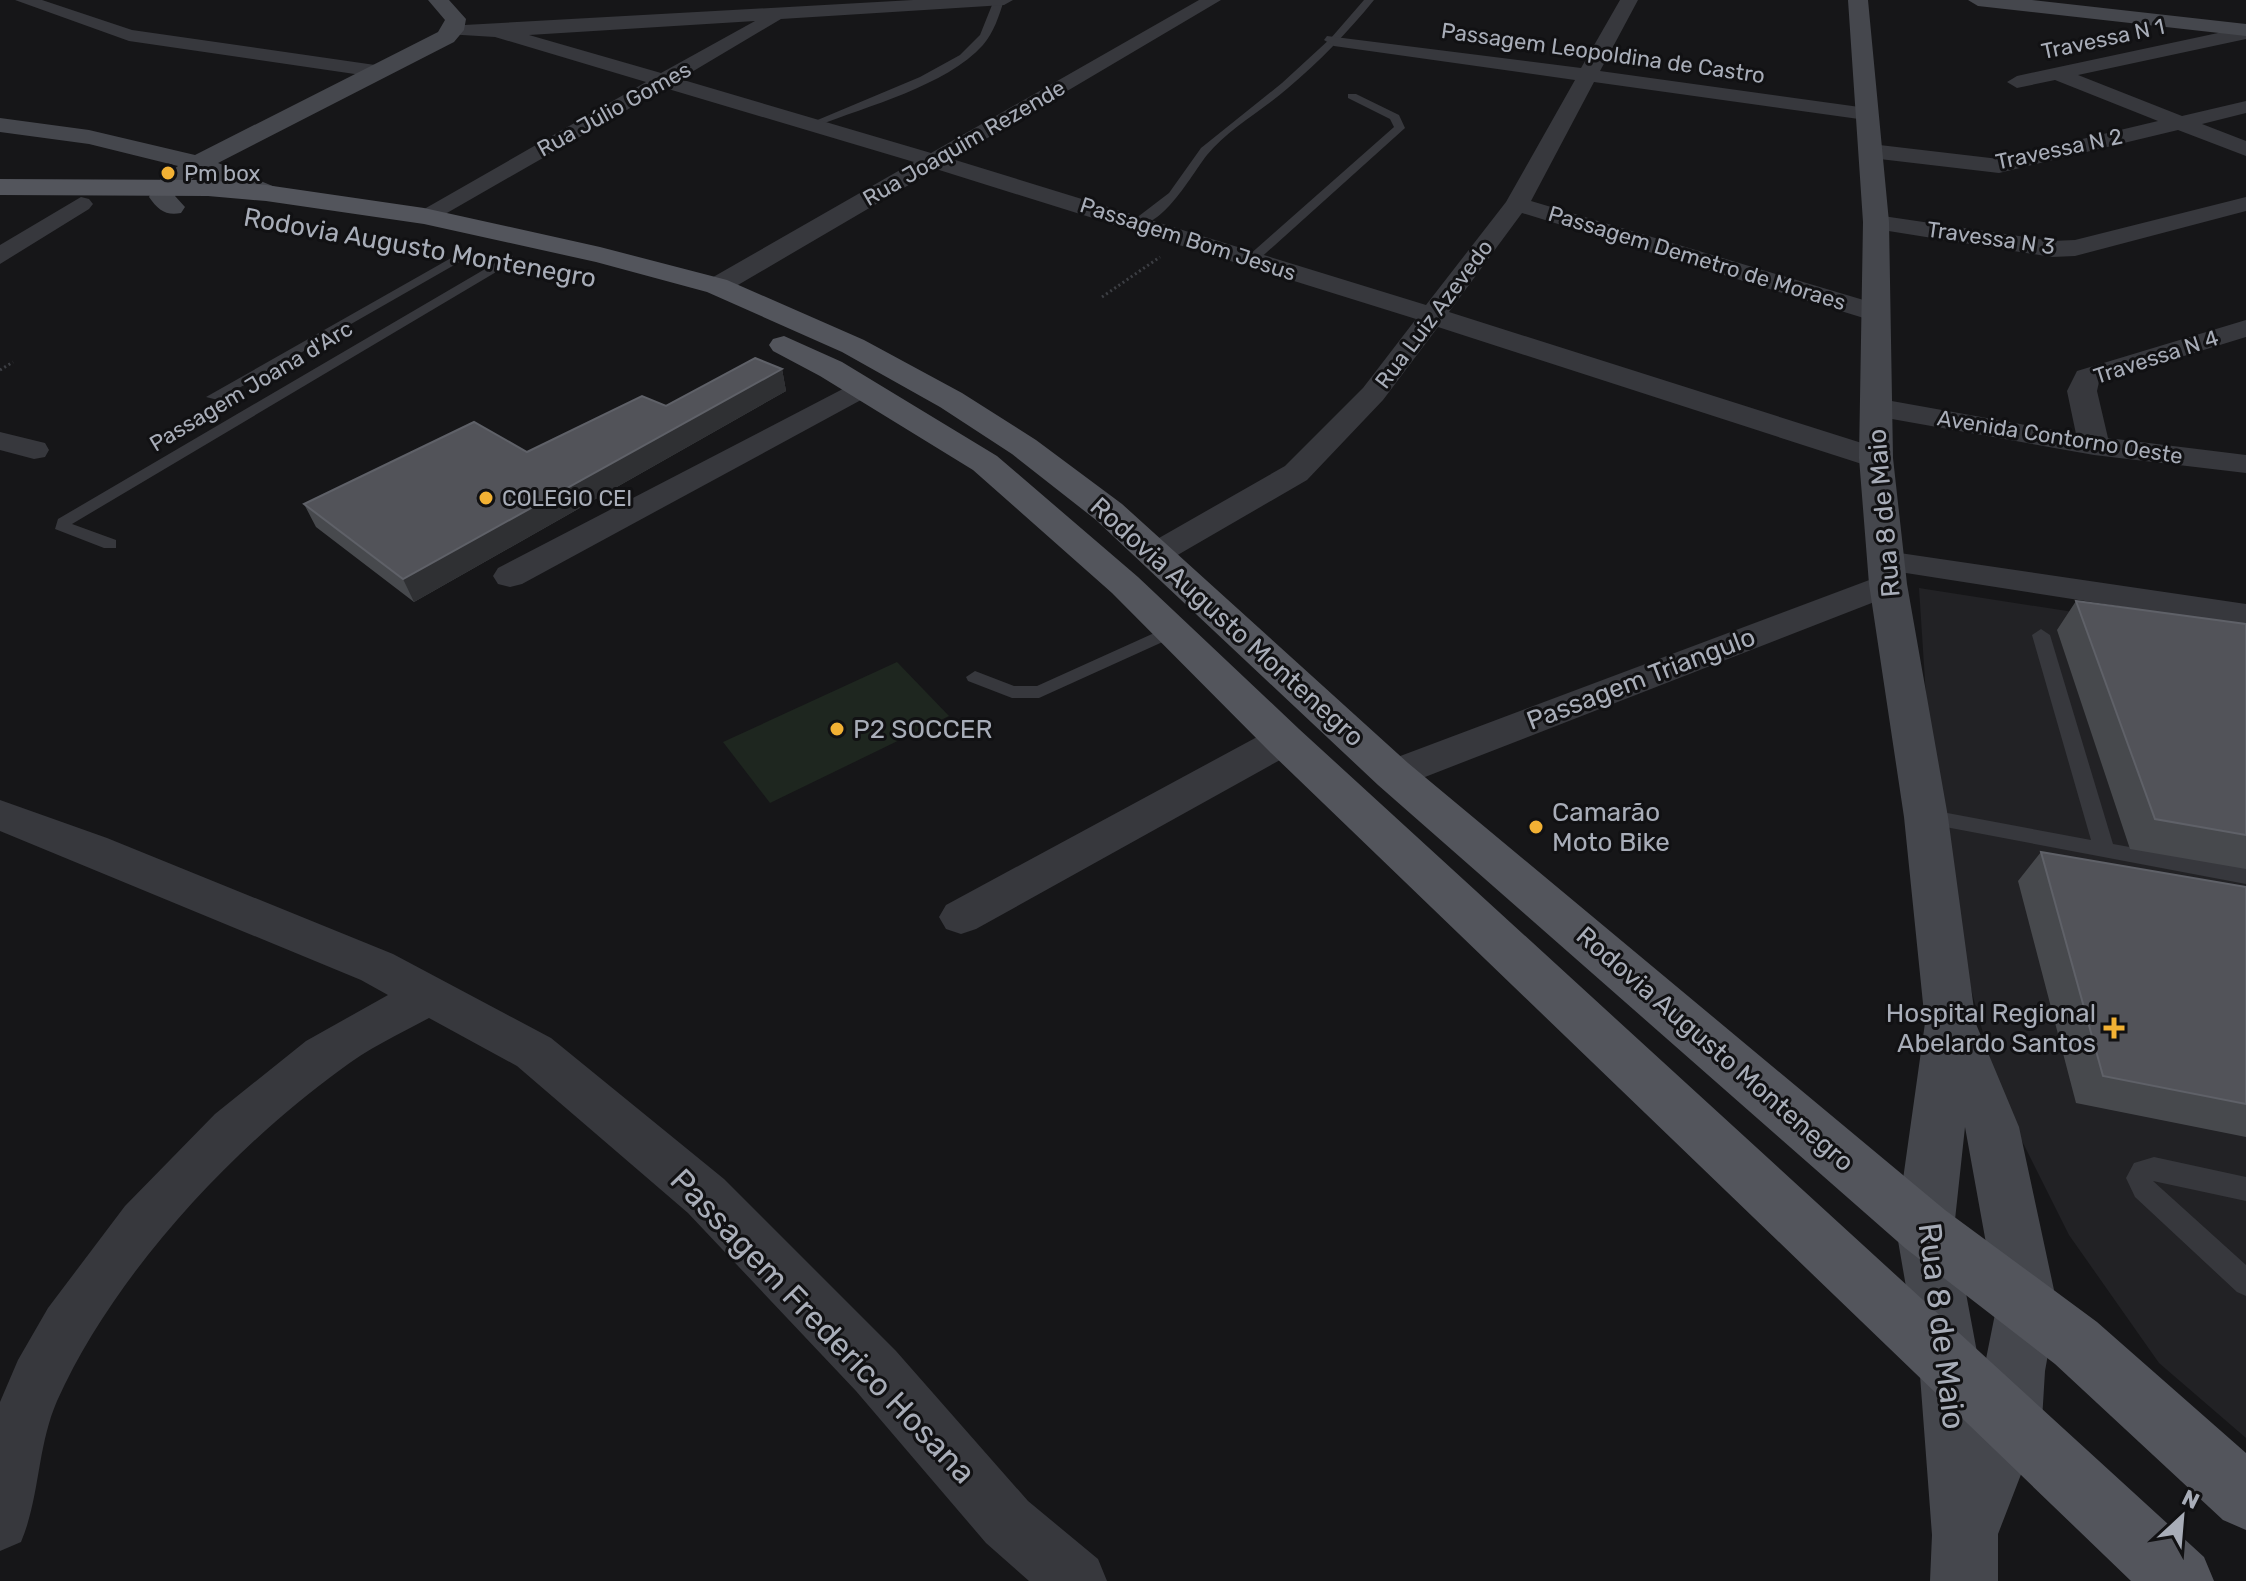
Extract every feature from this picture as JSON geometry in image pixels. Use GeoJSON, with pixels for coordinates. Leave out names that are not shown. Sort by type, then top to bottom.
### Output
{"type":"FeatureCollection","features":[{"type":"Feature","properties":{"kind":"main road","name":"Rodovia Augusto Montenegro"},"geometry":{"type":"LineString","coordinates":[[0,187],[168,198],[385,237],[424,216]]}},
{"type":"Feature","properties":{"kind":"main road","name":"Rodovia Augusto Montenegro"},"geometry":{"type":"LineString","coordinates":[[0,204],[81,204],[266,193],[424,216],[618,272],[777,341],[862,388],[985,463],[1172,631],[1284,740],[2180,1581]]}},
{"type":"Feature","properties":{"kind":"main road","name":"Rodovia Augusto Montenegro"},"geometry":{"type":"LineString","coordinates":[[428,245],[509,259],[717,286],[867,353],[1024,447],[1157,553],[1393,774],[1925,1229],[2076,1343],[2246,1497]]}},
{"type":"Feature","properties":{"kind":"main road"},"geometry":{"type":"LineString","coordinates":[[985,463],[1024,447]]}},
{"type":"Feature","properties":{"kind":"street"},"geometry":{"type":"LineString","coordinates":[[24,0],[129,35],[382,72]]}},
{"type":"Feature","properties":{"kind":"street"},"geometry":{"type":"LineString","coordinates":[[168,198],[198,163],[432,47],[453,30],[456,19],[438,0]]}},
{"type":"Feature","properties":{"kind":"street","name":"Rua Júlio Gomes"},"geometry":{"type":"LineString","coordinates":[[424,216],[667,80],[802,0]]}},
{"type":"Feature","properties":{"kind":"street"},"geometry":{"type":"LineString","coordinates":[[453,30],[496,31],[1002,0]]}},
{"type":"Feature","properties":{"kind":"street","name":"Rua Joaquim Rezende"},"geometry":{"type":"LineString","coordinates":[[717,286],[1212,0]]}},
{"type":"Feature","properties":{"kind":"street","name":"Rua Luiz Azevedo"},"geometry":{"type":"LineString","coordinates":[[1157,553],[1310,463],[1373,394],[1517,204],[1629,0]]}},
{"type":"Feature","properties":{"kind":"street","name":"Rua 8 de Maio"},"geometry":{"type":"LineString","coordinates":[[1858,0],[1876,222],[1876,458],[1887,573],[1926,817],[1951,1023],[1925,1229],[1950,1362],[1964,1558]]}},
{"type":"Feature","properties":{"kind":"street"},"geometry":{"type":"LineString","coordinates":[[1978,0],[2246,31]]}},
{"type":"Feature","properties":{"kind":"street"},"geometry":{"type":"LineString","coordinates":[[496,31],[552,6]]}},
{"type":"Feature","properties":{"kind":"street","name":"Passagem Bom Jesus"},"geometry":{"type":"LineString","coordinates":[[496,31],[1139,222],[1876,458]]}},
{"type":"Feature","properties":{"kind":"street","name":"Travessa N 1"},"geometry":{"type":"LineString","coordinates":[[2017,82],[2246,31]]}},
{"type":"Feature","properties":{"kind":"street","name":"Passagem Leopoldina de Castro"},"geometry":{"type":"LineString","coordinates":[[1334,40],[1866,114]]}},
{"type":"Feature","properties":{"kind":"street"},"geometry":{"type":"LineString","coordinates":[[2058,74],[2246,149]]}},
{"type":"Feature","properties":{"kind":"street","name":"Travessa N 2"},"geometry":{"type":"LineString","coordinates":[[1871,151],[1999,166],[2246,107]]}},
{"type":"Feature","properties":{"kind":"street"},"geometry":{"type":"LineString","coordinates":[[0,125],[89,137],[198,163],[266,193]]}},
{"type":"Feature","properties":{"kind":"street"},"geometry":{"type":"LineString","coordinates":[[0,256],[81,204]]}},
{"type":"Feature","properties":{"kind":"street","name":"Passagem Demetro de Moraes"},"geometry":{"type":"LineString","coordinates":[[1517,204],[1877,313]]}},
{"type":"Feature","properties":{"kind":"street","name":"Travessa N 3"},"geometry":{"type":"LineString","coordinates":[[1876,222],[2052,249],[2075,248],[2246,204]]}},
{"type":"Feature","properties":{"kind":"street","name":"Travessa N 4"},"geometry":{"type":"LineString","coordinates":[[2094,446],[2082,391],[2087,377],[2246,328]]}},
{"type":"Feature","properties":{"kind":"street"},"geometry":{"type":"LineString","coordinates":[[510,576],[862,388]]}},
{"type":"Feature","properties":{"kind":"street","name":"Avenida Contorno Oeste"},"geometry":{"type":"LineString","coordinates":[[1875,407],[2094,446],[2246,464]]}},
{"type":"Feature","properties":{"kind":"street"},"geometry":{"type":"LineString","coordinates":[[0,441],[34,450]]}},
{"type":"Feature","properties":{"kind":"street"},"geometry":{"type":"LineString","coordinates":[[1887,573],[2246,615]]}},
{"type":"Feature","properties":{"kind":"street","name":"Passagem Triangulo"},"geometry":{"type":"LineString","coordinates":[[1393,774],[1887,573]]}},
{"type":"Feature","properties":{"kind":"street"},"geometry":{"type":"LineString","coordinates":[[961,917],[1284,740]]}},
{"type":"Feature","properties":{"kind":"street","name":"Passagem Frederico Hosana"},"geometry":{"type":"LineString","coordinates":[[0,815],[363,961],[534,1052],[706,1196],[876,1371],[1007,1522],[1076,1581]]}},
{"type":"Feature","properties":{"kind":"street"},"geometry":{"type":"LineString","coordinates":[[0,1521],[16,1433],[68,1322],[116,1254],[259,1105],[323,1055],[429,996]]}},
{"type":"Feature","properties":{"kind":"street","name":"Rua 8 de Maio"},"geometry":{"type":"LineString","coordinates":[[1951,1023],[1992,1127],[2027,1304],[2014,1371],[2010,1420],[1964,1558]]}},
{"type":"Feature","properties":{"kind":"lane"},"geometry":{"type":"LineString","coordinates":[[813,124],[953,64],[977,46],[1002,0]]}},
{"type":"Feature","properties":{"kind":"lane"},"geometry":{"type":"LineString","coordinates":[[1139,222],[1173,196],[1205,150],[1334,40],[1369,0]]}},
{"type":"Feature","properties":{"kind":"lane"},"geometry":{"type":"LineString","coordinates":[[1252,259],[1400,128],[1395,117],[1352,96]]}},
{"type":"Feature","properties":{"kind":"lane"},"geometry":{"type":"LineString","coordinates":[[213,397],[471,252]]}},
{"type":"Feature","properties":{"kind":"lane","name":"Passagem Joana d'Arc"},"geometry":{"type":"LineString","coordinates":[[110,544],[63,529],[64,522],[509,259]]}},
{"type":"Feature","properties":{"kind":"lane"},"geometry":{"type":"LineString","coordinates":[[975,677],[1012,692],[1039,692],[1172,631]]}},
{"type":"Feature","properties":{"kind":"lane"},"geometry":{"type":"LineString","coordinates":[[2041,635],[2105,851]]}},
{"type":"Feature","properties":{"kind":"lane"},"geometry":{"type":"LineString","coordinates":[[1926,817],[2246,876]]}},
{"type":"Feature","properties":{"kind":"lane"},"geometry":{"type":"LineString","coordinates":[[2246,1189],[2154,1169],[2143,1171],[2139,1178],[2144,1189],[2246,1283]]}},
{"type":"Feature","properties":{"kind":"path"},"geometry":{"type":"LineString","coordinates":[[1102,297],[1188,238]]}},
{"type":"Feature","properties":{"kind":"path"},"geometry":{"type":"LineString","coordinates":[[0,370],[13,362]]}},
{"type":"Feature","properties":{"kind":"shaded area","name":"Hospital Regional Abelardo Santos"},"geometry":{"type":"Polygon","coordinates":[[[1919,588],[2246,639],[2246,1438],[2159,1363],[2069,1235],[2001,1099],[1962,956],[1927,712],[1919,588]]]}},
{"type":"Feature","properties":{"kind":"shaded area","name":"P2 SOCCER"},"geometry":{"type":"Polygon","coordinates":[[[897,662],[949,716],[770,803],[723,742],[897,662]]]}},
{"type":"Feature","properties":{"kind":"building","name":"COLEGIO CEI"},"geometry":{"type":"Polygon","coordinates":[[[755,358],[782,369],[403,579],[304,504],[474,422],[527,452],[642,396],[666,406],[755,358]]]}},
{"type":"Feature","properties":{"kind":"building"},"geometry":{"type":"Polygon","coordinates":[[[2076,601],[2246,624],[2246,835],[2155,819],[2076,601]]]}},
{"type":"Feature","properties":{"kind":"building"},"geometry":{"type":"Polygon","coordinates":[[[2041,852],[2246,887],[2246,1104],[2103,1076],[2041,852]]]}},
{"type":"Feature","properties":{"kind":"place","name":"Pm box"},"geometry":{"type":"Point","coordinates":[168,173]}},
{"type":"Feature","properties":{"kind":"place","name":"COLEGIO CEI"},"geometry":{"type":"Point","coordinates":[486,498]}},
{"type":"Feature","properties":{"kind":"place","name":"P2 SOCCER"},"geometry":{"type":"Point","coordinates":[837,729]}},
{"type":"Feature","properties":{"kind":"place","name":"Camarão Moto Bike"},"geometry":{"type":"Point","coordinates":[1536,827]}},
{"type":"Feature","properties":{"kind":"place","name":"Hospital Regional Abelardo Santos"},"geometry":{"type":"Point","coordinates":[2114,1028]}}]}
